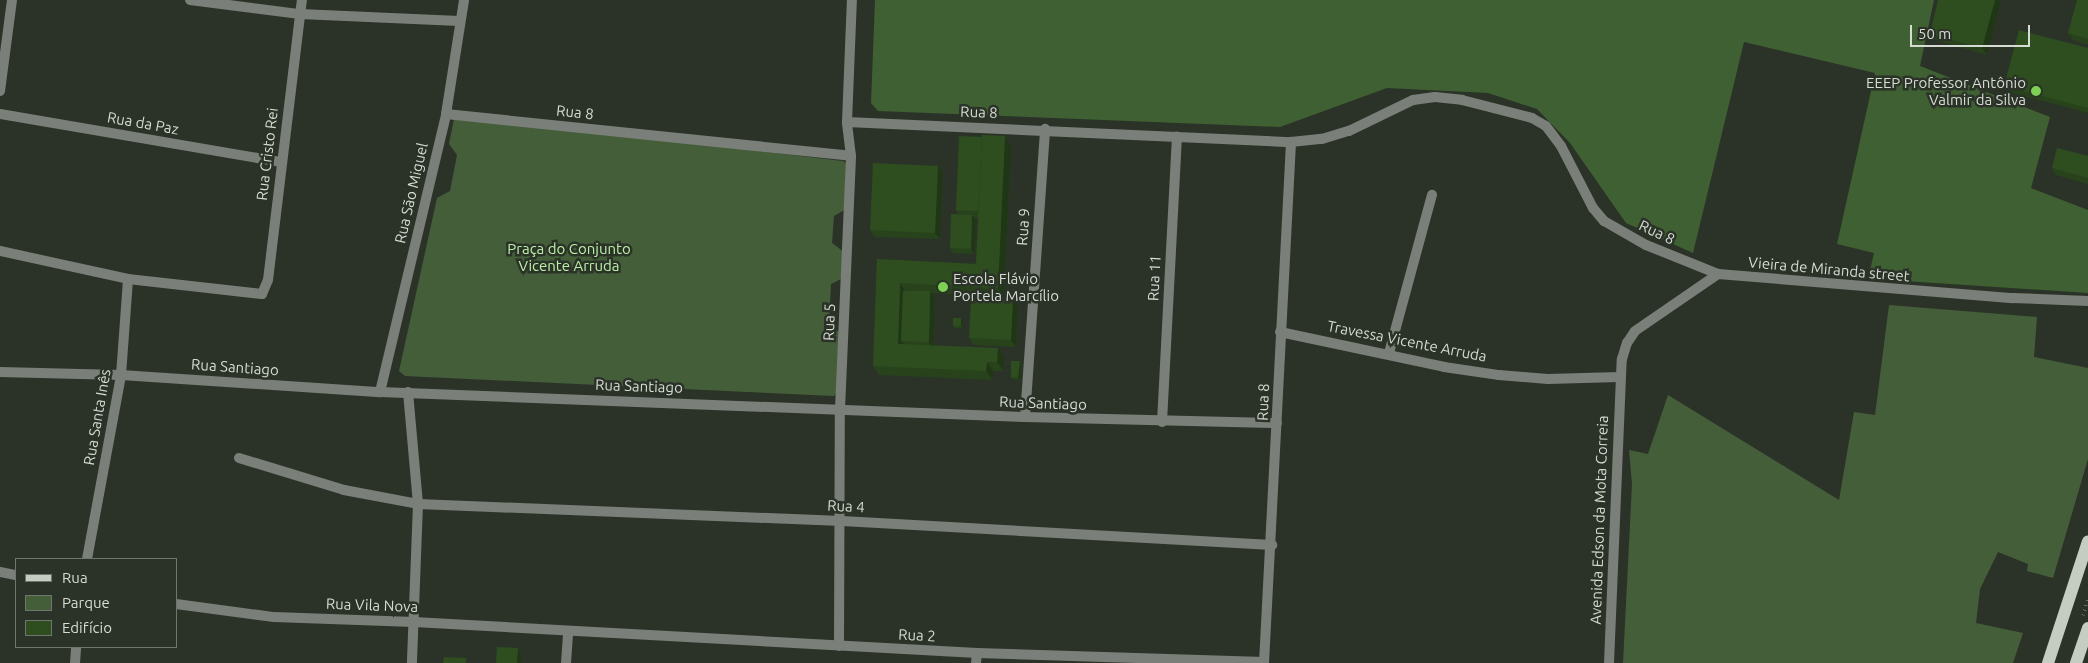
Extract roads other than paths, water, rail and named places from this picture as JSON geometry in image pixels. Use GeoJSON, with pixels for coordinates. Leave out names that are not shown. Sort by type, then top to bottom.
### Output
{"type":"FeatureCollection","features":[{"type":"Feature","properties":{"kind":"main road"},"geometry":{"type":"LineString","coordinates":[[2048,663],[2088,541]]}},
{"type":"Feature","properties":{"kind":"main road"},"geometry":{"type":"LineString","coordinates":[[2076,663],[2088,628]]}},
{"type":"Feature","properties":{"kind":"street"},"geometry":{"type":"LineString","coordinates":[[0,92],[12,0]]}},
{"type":"Feature","properties":{"kind":"street"},"geometry":{"type":"LineString","coordinates":[[190,0],[300,14],[459,21]]}},
{"type":"Feature","properties":{"kind":"street","name":"Rua Cristo Rei"},"geometry":{"type":"LineString","coordinates":[[128,279],[246,290],[262,294],[268,280],[280,162],[302,0]]}},
{"type":"Feature","properties":{"kind":"street","name":"Rua São Miguel"},"geometry":{"type":"LineString","coordinates":[[380,392],[446,114],[459,21],[464,0]]}},
{"type":"Feature","properties":{"kind":"street","name":"Rua 5"},"geometry":{"type":"LineString","coordinates":[[839,646],[842,521],[840,410],[851,156],[846,122],[852,0]]}},
{"type":"Feature","properties":{"kind":"street","name":"Rua 8"},"geometry":{"type":"LineString","coordinates":[[846,122],[1291,142],[1322,139],[1350,130],[1414,100],[1434,97],[1462,100],[1532,118],[1554,136],[1580,186],[1604,221],[1646,244],[1718,274]]}},
{"type":"Feature","properties":{"kind":"street","name":"Rua da Paz"},"geometry":{"type":"LineString","coordinates":[[0,114],[280,162]]}},
{"type":"Feature","properties":{"kind":"street","name":"Rua 8"},"geometry":{"type":"LineString","coordinates":[[446,114],[851,156]]}},
{"type":"Feature","properties":{"kind":"street","name":"Rua 9"},"geometry":{"type":"LineString","coordinates":[[1025,417],[1045,130]]}},
{"type":"Feature","properties":{"kind":"street","name":"Rua 11"},"geometry":{"type":"LineString","coordinates":[[1162,422],[1176,136]]}},
{"type":"Feature","properties":{"kind":"street","name":"Rua 8"},"geometry":{"type":"LineString","coordinates":[[1264,662],[1272,545],[1280,332],[1291,142]]}},
{"type":"Feature","properties":{"kind":"street"},"geometry":{"type":"LineString","coordinates":[[1389,353],[1432,195]]}},
{"type":"Feature","properties":{"kind":"street"},"geometry":{"type":"LineString","coordinates":[[0,251],[128,279]]}},
{"type":"Feature","properties":{"kind":"street"},"geometry":{"type":"LineString","coordinates":[[1619,377],[1627,343],[1635,331],[1718,274]]}},
{"type":"Feature","properties":{"kind":"street","name":"Vieira de Miranda street"},"geometry":{"type":"LineString","coordinates":[[1718,274],[2013,298],[2088,301]]}},
{"type":"Feature","properties":{"kind":"street","name":"Rua Santa Inês"},"geometry":{"type":"LineString","coordinates":[[87,558],[121,375],[128,279]]}},
{"type":"Feature","properties":{"kind":"street","name":"Travessa Vicente Arruda"},"geometry":{"type":"LineString","coordinates":[[1280,332],[1389,353],[1444,367],[1500,375],[1548,379],[1619,377]]}},
{"type":"Feature","properties":{"kind":"street","name":"Rua Santiago"},"geometry":{"type":"LineString","coordinates":[[0,372],[121,375],[380,392],[1162,422],[1277,423]]}},
{"type":"Feature","properties":{"kind":"street","name":"Avenida Edson da Mota Correia"},"geometry":{"type":"LineString","coordinates":[[1609,663],[1619,377]]}},
{"type":"Feature","properties":{"kind":"street"},"geometry":{"type":"LineString","coordinates":[[408,392],[418,504],[412,663]]}},
{"type":"Feature","properties":{"kind":"street","name":"Rua 4"},"geometry":{"type":"LineString","coordinates":[[239,458],[344,490],[418,504],[842,521],[1272,545]]}},
{"type":"Feature","properties":{"kind":"street"},"geometry":{"type":"LineString","coordinates":[[0,572],[15,575]]}},
{"type":"Feature","properties":{"kind":"street","name":"Rua Vila Nova"},"geometry":{"type":"LineString","coordinates":[[178,604],[274,617],[414,622],[568,632]]}},
{"type":"Feature","properties":{"kind":"street"},"geometry":{"type":"LineString","coordinates":[[566,663],[568,632]]}},
{"type":"Feature","properties":{"kind":"street","name":"Rua 2"},"geometry":{"type":"LineString","coordinates":[[568,632],[839,646],[976,658],[1264,662]]}},
{"type":"Feature","properties":{"kind":"street"},"geometry":{"type":"LineString","coordinates":[[75,663],[76,648]]}},
{"type":"Feature","properties":{"kind":"place","name":"EEEP Professor Antônio Valmir da Silva"},"geometry":{"type":"Point","coordinates":[2036,91]}},
{"type":"Feature","properties":{"kind":"place","name":"Escola Flávio Portela Marcílio"},"geometry":{"type":"Point","coordinates":[943,287]}},
{"type":"Feature","properties":{"kind":"park label","name":"Praça do Conjunto Vicente Arruda"},"geometry":{"type":"Point","coordinates":[569,256]}}]}
